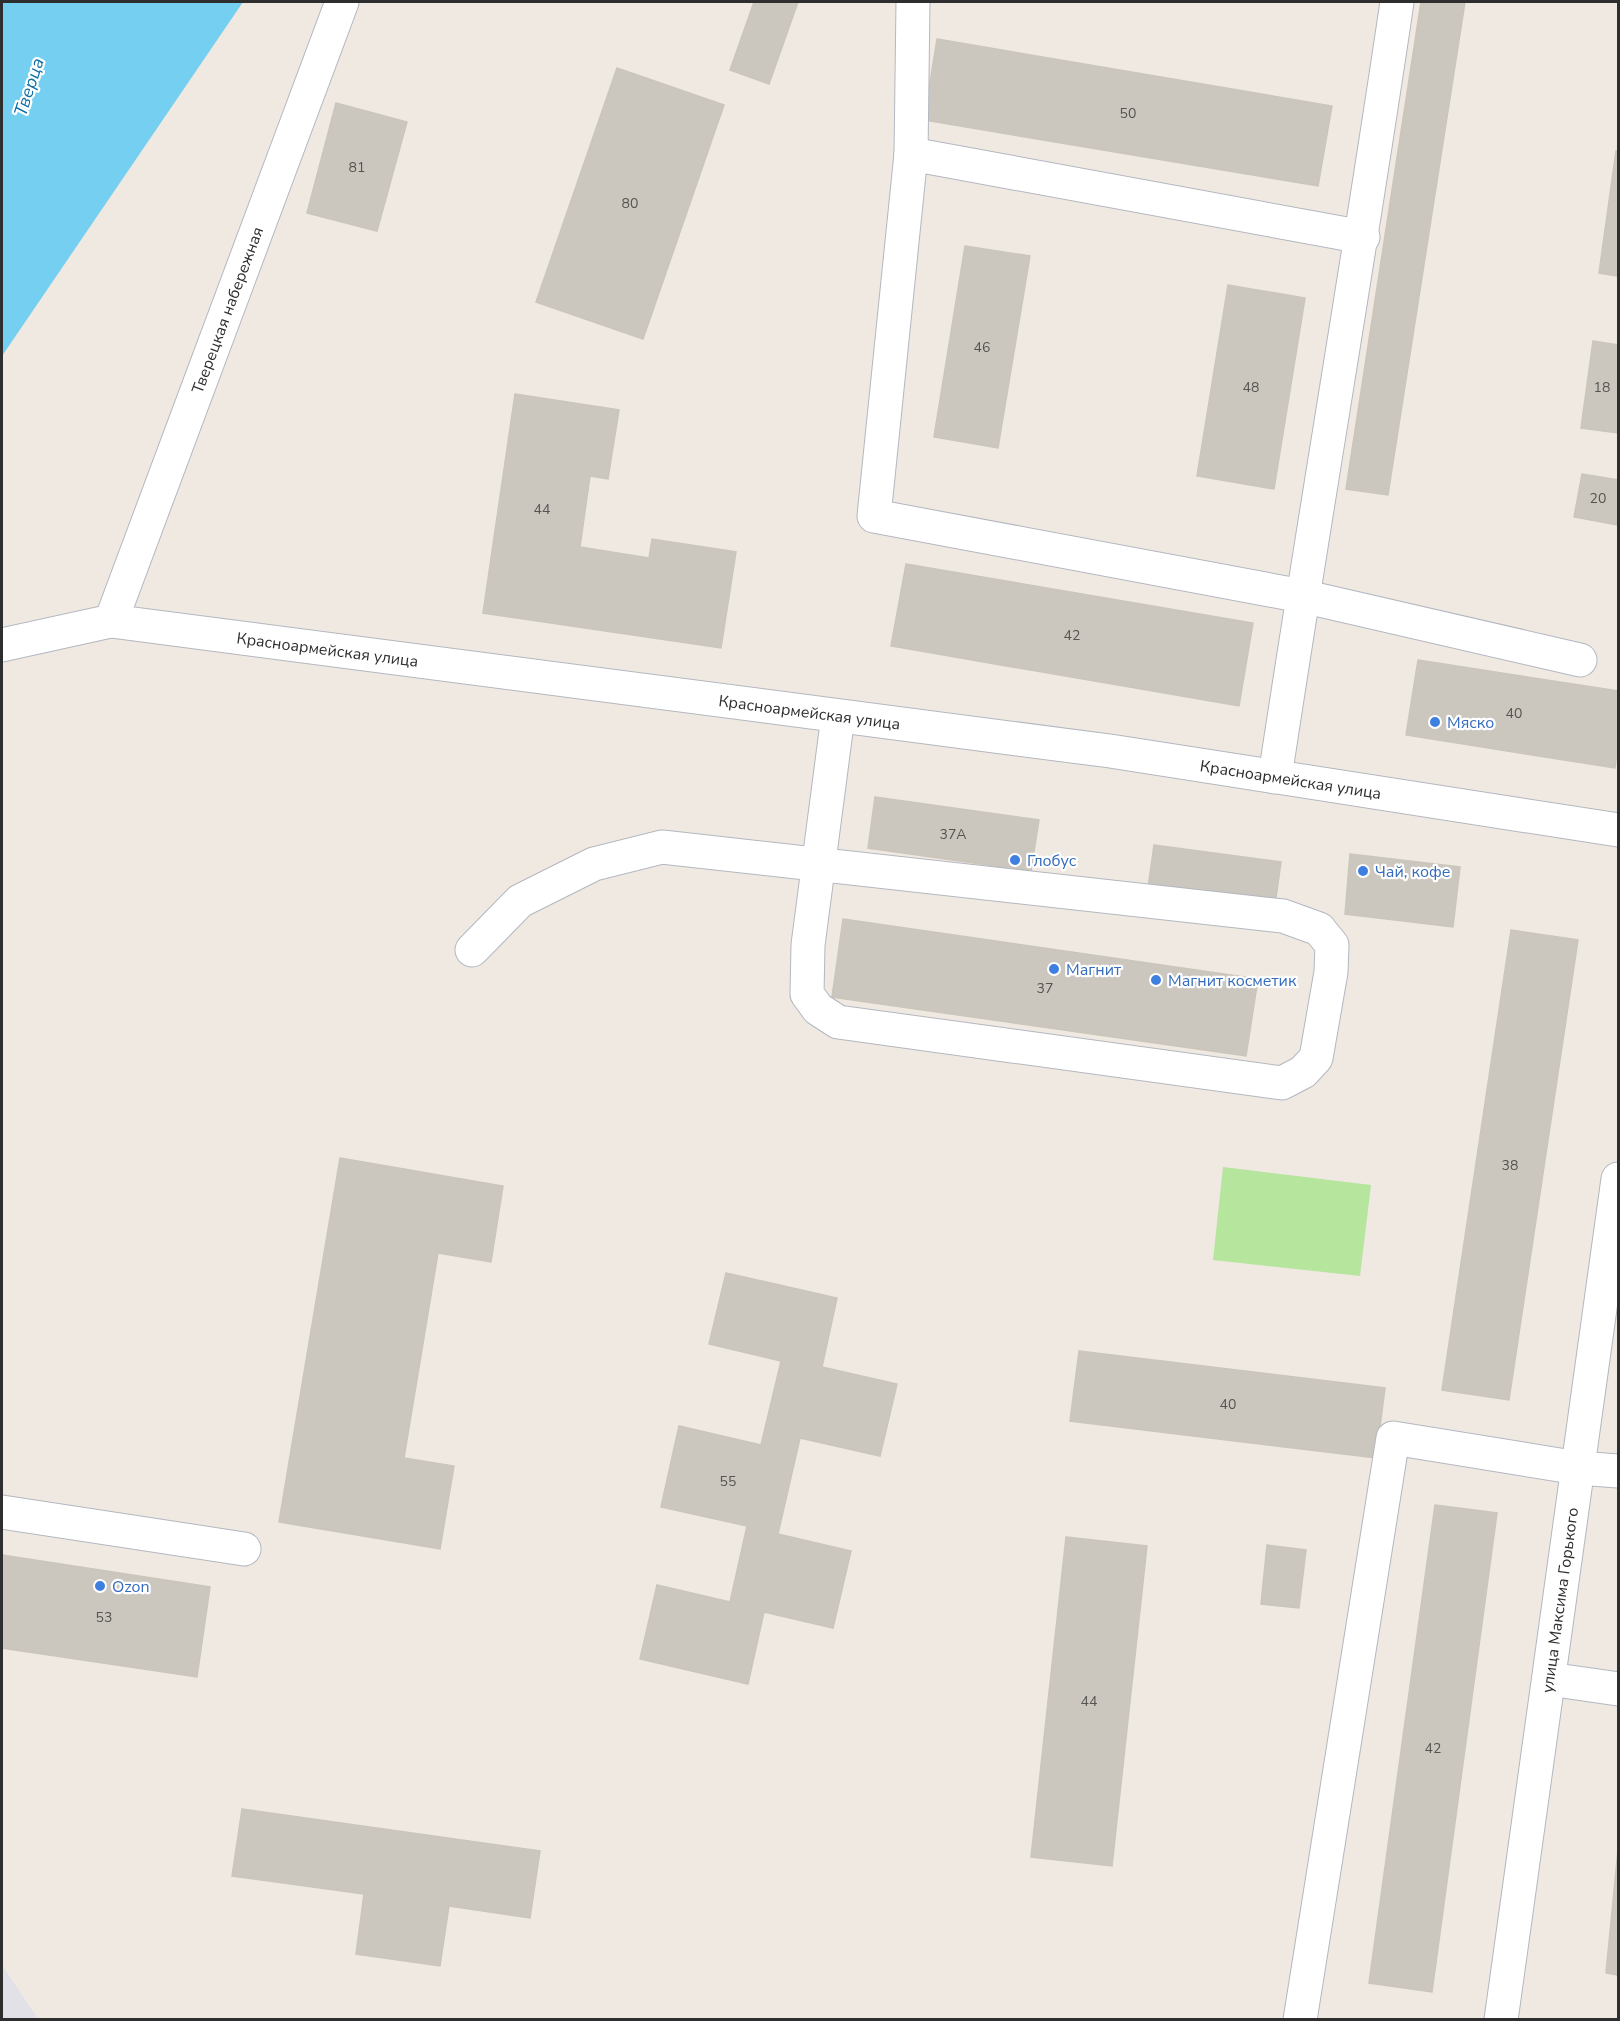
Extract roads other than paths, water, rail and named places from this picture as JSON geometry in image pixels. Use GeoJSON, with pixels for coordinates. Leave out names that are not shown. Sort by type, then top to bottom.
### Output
{"type":"FeatureCollection","features":[{"type":"Feature","properties":{"kind":"street","name":"Тверецкая набережная"},"geometry":{"type":"LineString","coordinates":[[111,621],[342,2]]}},
{"type":"Feature","properties":{"kind":"street"},"geometry":{"type":"LineString","coordinates":[[913,2],[911,154],[874,516],[1302,596],[1581,660]]}},
{"type":"Feature","properties":{"kind":"street"},"geometry":{"type":"LineString","coordinates":[[1275,777],[1302,596],[1363,237],[1394,2]]}},
{"type":"Feature","properties":{"kind":"street"},"geometry":{"type":"LineString","coordinates":[[911,154],[1363,237]]}},
{"type":"Feature","properties":{"kind":"street","name":"Красноармейская улица"},"geometry":{"type":"LineString","coordinates":[[2,652],[111,621],[1098,750],[1618,830]]}},
{"type":"Feature","properties":{"kind":"street"},"geometry":{"type":"LineString","coordinates":[[472,950],[520,901],[594,864],[662,847],[819,863],[1283,916],[1319,930],[1332,945],[1331,972],[1316,1058],[1303,1072],[1282,1083],[837,1022],[818,1009],[807,994],[808,945],[819,863],[838,716]]}},
{"type":"Feature","properties":{"kind":"street","name":"улица Максима Горького"},"geometry":{"type":"LineString","coordinates":[[1502,2019],[1618,1179]]}},
{"type":"Feature","properties":{"kind":"street"},"geometry":{"type":"LineString","coordinates":[[1300,2019],[1393,1438],[1578,1468],[1618,1471]]}},
{"type":"Feature","properties":{"kind":"street"},"geometry":{"type":"LineString","coordinates":[[2,1512],[244,1549]]}},
{"type":"Feature","properties":{"kind":"street"},"geometry":{"type":"LineString","coordinates":[[1549,1679],[1618,1689]]}},
{"type":"Feature","properties":{"kind":"water","name":"Тверца"},"geometry":{"type":"Polygon","coordinates":[[[2,2],[243,2],[2,356],[2,2]]]}},
{"type":"Feature","properties":{"kind":"place","name":"Мяско"},"geometry":{"type":"Point","coordinates":[1435,722]}},
{"type":"Feature","properties":{"kind":"place","name":"Глобус"},"geometry":{"type":"Point","coordinates":[1015,860]}},
{"type":"Feature","properties":{"kind":"place","name":"Чай, кофе"},"geometry":{"type":"Point","coordinates":[1363,871]}},
{"type":"Feature","properties":{"kind":"place","name":"Магнит"},"geometry":{"type":"Point","coordinates":[1054,969]}},
{"type":"Feature","properties":{"kind":"place","name":"Магнит косметик"},"geometry":{"type":"Point","coordinates":[1156,980]}},
{"type":"Feature","properties":{"kind":"place","name":"Ozon"},"geometry":{"type":"Point","coordinates":[100,1586]}}]}
